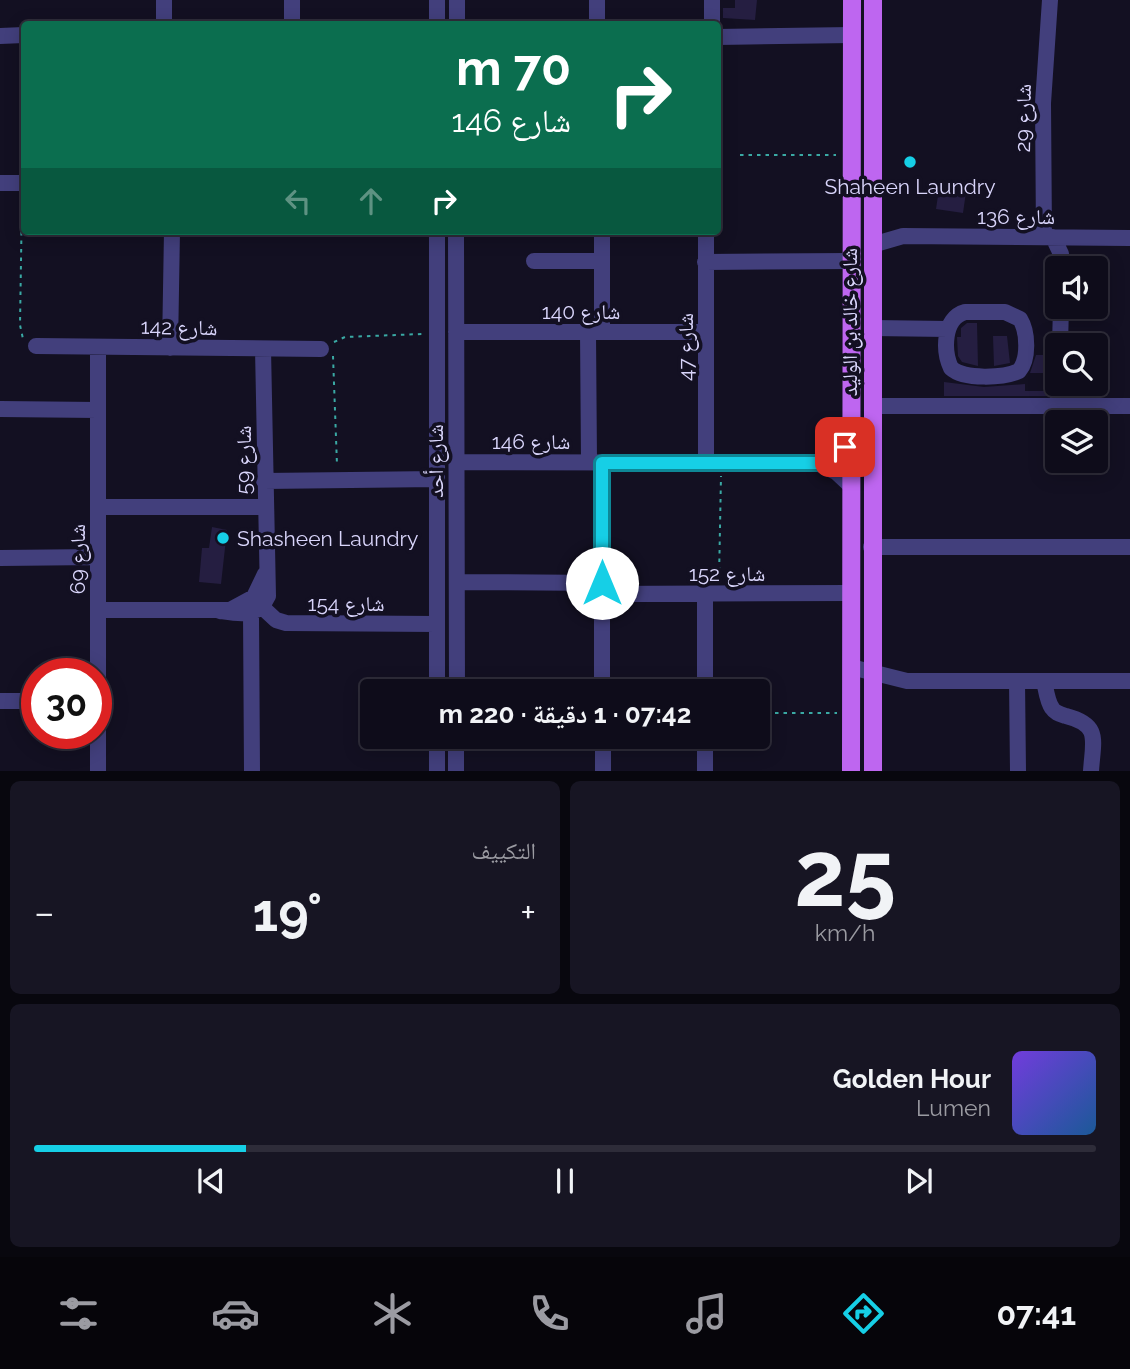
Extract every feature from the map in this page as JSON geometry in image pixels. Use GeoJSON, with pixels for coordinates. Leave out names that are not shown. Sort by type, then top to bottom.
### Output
{"type":"FeatureCollection","features":[{"type":"Feature","properties":{"kind":"main road","name":"شارع خالد بن الوليد"},"geometry":{"type":"LineString","coordinates":[[851,771],[852,0]]}},
{"type":"Feature","properties":{"kind":"main road","name":"شارع خالد بن الوليد"},"geometry":{"type":"LineString","coordinates":[[873,0],[873,771]]}},
{"type":"Feature","properties":{"kind":"main road"},"geometry":{"type":"LineString","coordinates":[[851,159],[862,170],[872,163]]}},
{"type":"Feature","properties":{"kind":"main road"},"geometry":{"type":"LineString","coordinates":[[851,192],[862,187],[873,194]]}},
{"type":"Feature","properties":{"kind":"street"},"geometry":{"type":"LineString","coordinates":[[164,0],[164,21]]}},
{"type":"Feature","properties":{"kind":"street"},"geometry":{"type":"LineString","coordinates":[[292,0],[292,21]]}},
{"type":"Feature","properties":{"kind":"street"},"geometry":{"type":"LineString","coordinates":[[437,0],[437,21]]}},
{"type":"Feature","properties":{"kind":"street"},"geometry":{"type":"LineString","coordinates":[[457,0],[457,21]]}},
{"type":"Feature","properties":{"kind":"street"},"geometry":{"type":"LineString","coordinates":[[597,0],[597,21]]}},
{"type":"Feature","properties":{"kind":"street"},"geometry":{"type":"LineString","coordinates":[[712,0],[712,21]]}},
{"type":"Feature","properties":{"kind":"street","name":"شارع 29"},"geometry":{"type":"LineString","coordinates":[[1049,0],[1043,103],[1048,237],[1061,256]]}},
{"type":"Feature","properties":{"kind":"street"},"geometry":{"type":"LineString","coordinates":[[0,36],[21,36]]}},
{"type":"Feature","properties":{"kind":"street"},"geometry":{"type":"LineString","coordinates":[[721,37],[852,36]]}},
{"type":"Feature","properties":{"kind":"street"},"geometry":{"type":"LineString","coordinates":[[0,183],[21,183]]}},
{"type":"Feature","properties":{"kind":"street","name":"شارع 136"},"geometry":{"type":"LineString","coordinates":[[873,226],[902,236]]}},
{"type":"Feature","properties":{"kind":"street"},"geometry":{"type":"LineString","coordinates":[[170,348],[172,235]]}},
{"type":"Feature","properties":{"kind":"street","name":"شارع أحد"},"geometry":{"type":"LineString","coordinates":[[437,235],[437,679]]}},
{"type":"Feature","properties":{"kind":"street","name":"شارع أحد"},"geometry":{"type":"LineString","coordinates":[[456,235],[457,679]]}},
{"type":"Feature","properties":{"kind":"street"},"geometry":{"type":"LineString","coordinates":[[602,235],[595,332],[595,462],[602,589],[603,679]]}},
{"type":"Feature","properties":{"kind":"street","name":"شارع 47"},"geometry":{"type":"LineString","coordinates":[[706,235],[706,332],[713,463]]}},
{"type":"Feature","properties":{"kind":"street","name":"شارع 136"},"geometry":{"type":"LineString","coordinates":[[872,245],[902,236],[1130,237]]}},
{"type":"Feature","properties":{"kind":"street"},"geometry":{"type":"LineString","coordinates":[[534,261],[602,261]]}},
{"type":"Feature","properties":{"kind":"street"},"geometry":{"type":"LineString","coordinates":[[705,262],[851,261]]}},
{"type":"Feature","properties":{"kind":"street"},"geometry":{"type":"LineString","coordinates":[[965,312],[1005,312],[1016,316],[1025,330],[1022,367],[1009,374],[965,375],[955,372],[948,359],[948,329],[953,317],[965,312]]}},
{"type":"Feature","properties":{"kind":"street"},"geometry":{"type":"LineString","coordinates":[[872,328],[948,329]]}},
{"type":"Feature","properties":{"kind":"street","name":"شارع 140"},"geometry":{"type":"LineString","coordinates":[[456,331],[706,332]]}},
{"type":"Feature","properties":{"kind":"street","name":"شارع 142"},"geometry":{"type":"LineString","coordinates":[[36,346],[323,350]]}},
{"type":"Feature","properties":{"kind":"street","name":"شارع 69"},"geometry":{"type":"LineString","coordinates":[[97,658],[98,347]]}},
{"type":"Feature","properties":{"kind":"street","name":"شارع 59"},"geometry":{"type":"LineString","coordinates":[[252,771],[256,610],[268,591],[265,572],[264,349]]}},
{"type":"Feature","properties":{"kind":"street"},"geometry":{"type":"LineString","coordinates":[[437,389],[445,394],[456,387]]}},
{"type":"Feature","properties":{"kind":"street"},"geometry":{"type":"LineString","coordinates":[[1058,396],[1058,406]]}},
{"type":"Feature","properties":{"kind":"street"},"geometry":{"type":"LineString","coordinates":[[872,406],[1130,406]]}},
{"type":"Feature","properties":{"kind":"street"},"geometry":{"type":"LineString","coordinates":[[0,410],[98,410]]}},
{"type":"Feature","properties":{"kind":"street"},"geometry":{"type":"LineString","coordinates":[[817,463],[837,454],[851,438]]}},
{"type":"Feature","properties":{"kind":"street","name":"شارع 146"},"geometry":{"type":"LineString","coordinates":[[456,462],[817,463]]}},
{"type":"Feature","properties":{"kind":"street"},"geometry":{"type":"LineString","coordinates":[[817,463],[836,472],[851,486]]}},
{"type":"Feature","properties":{"kind":"street"},"geometry":{"type":"LineString","coordinates":[[264,481],[437,479]]}},
{"type":"Feature","properties":{"kind":"street"},"geometry":{"type":"LineString","coordinates":[[98,507],[265,507]]}},
{"type":"Feature","properties":{"kind":"street"},"geometry":{"type":"LineString","coordinates":[[872,547],[1130,547]]}},
{"type":"Feature","properties":{"kind":"street"},"geometry":{"type":"LineString","coordinates":[[0,558],[97,557]]}},
{"type":"Feature","properties":{"kind":"street"},"geometry":{"type":"LineString","coordinates":[[220,611],[239,608],[254,597],[265,572]]}},
{"type":"Feature","properties":{"kind":"street","name":"شارع 152"},"geometry":{"type":"LineString","coordinates":[[457,582],[712,594],[851,593]]}},
{"type":"Feature","properties":{"kind":"street"},"geometry":{"type":"LineString","coordinates":[[706,679],[712,594]]}},
{"type":"Feature","properties":{"kind":"street"},"geometry":{"type":"LineString","coordinates":[[97,610],[256,610]]}},
{"type":"Feature","properties":{"kind":"street","name":"شارع 154"},"geometry":{"type":"LineString","coordinates":[[256,610],[286,623],[437,631],[457,637]]}},
{"type":"Feature","properties":{"kind":"street"},"geometry":{"type":"LineString","coordinates":[[851,667],[906,681],[1130,681]]}},
{"type":"Feature","properties":{"kind":"street"},"geometry":{"type":"LineString","coordinates":[[1017,681],[1018,770]]}},
{"type":"Feature","properties":{"kind":"street"},"geometry":{"type":"LineString","coordinates":[[1044,681],[1052,708],[1057,713],[1082,720],[1090,726],[1094,736],[1091,771]]}},
{"type":"Feature","properties":{"kind":"street"},"geometry":{"type":"LineString","coordinates":[[0,701],[21,701]]}},
{"type":"Feature","properties":{"kind":"street","name":"شارع 69"},"geometry":{"type":"LineString","coordinates":[[97,749],[97,771]]}},
{"type":"Feature","properties":{"kind":"street"},"geometry":{"type":"LineString","coordinates":[[437,749],[437,771]]}},
{"type":"Feature","properties":{"kind":"street"},"geometry":{"type":"LineString","coordinates":[[456,749],[456,771]]}},
{"type":"Feature","properties":{"kind":"street"},"geometry":{"type":"LineString","coordinates":[[603,749],[603,771]]}},
{"type":"Feature","properties":{"kind":"street"},"geometry":{"type":"LineString","coordinates":[[705,749],[705,771]]}},
{"type":"Feature","properties":{"kind":"path"},"geometry":{"type":"LineString","coordinates":[[740,155],[851,159]]}},
{"type":"Feature","properties":{"kind":"path"},"geometry":{"type":"LineString","coordinates":[[22,235],[20,333],[29,344],[36,346]]}},
{"type":"Feature","properties":{"kind":"path"},"geometry":{"type":"LineString","coordinates":[[337,480],[335,364],[333,356],[323,350],[345,337],[437,334]]}},
{"type":"Feature","properties":{"kind":"path"},"geometry":{"type":"LineString","coordinates":[[712,594],[713,463]]}},
{"type":"Feature","properties":{"kind":"path"},"geometry":{"type":"LineString","coordinates":[[770,713],[850,713]]}},
{"type":"Feature","properties":{"kind":"building"},"geometry":{"type":"Polygon","coordinates":[[[735,0],[757,0],[755,20],[723,18],[723,8],[735,8],[735,0]]]}},
{"type":"Feature","properties":{"kind":"building"},"geometry":{"type":"Polygon","coordinates":[[[939,189],[966,192],[963,213],[936,209],[939,189]]]}},
{"type":"Feature","properties":{"kind":"building"},"geometry":{"type":"Polygon","coordinates":[[[967,323],[977,323],[978,366],[962,362],[958,356],[957,337],[961,337],[961,328],[967,323]]]}},
{"type":"Feature","properties":{"kind":"building"},"geometry":{"type":"Polygon","coordinates":[[[993,336],[1007,336],[1010,363],[994,366],[993,336]]]}},
{"type":"Feature","properties":{"kind":"building"},"geometry":{"type":"Polygon","coordinates":[[[1036,355],[1045,355],[1045,373],[1030,373],[1036,355]]]}},
{"type":"Feature","properties":{"kind":"building"},"geometry":{"type":"Polygon","coordinates":[[[944,382],[984,387],[1025,384],[1025,391],[1045,391],[1045,396],[944,396],[944,382]]]}},
{"type":"Feature","properties":{"kind":"building"},"geometry":{"type":"Polygon","coordinates":[[[212,527],[227,530],[221,584],[199,582],[202,548],[209,548],[212,527]]]}},
{"type":"Feature","properties":{"kind":"place","name":"Shaheen Laundry"},"geometry":{"type":"Point","coordinates":[910,162]}},
{"type":"Feature","properties":{"kind":"place","name":"Shasheen Laundry"},"geometry":{"type":"Point","coordinates":[223,538]}},
{"type":"Feature","properties":{"kind":"route"},"geometry":{"type":"LineString","coordinates":[[602,583],[602,463],[817,463],[827,460],[845,447]]}}]}
